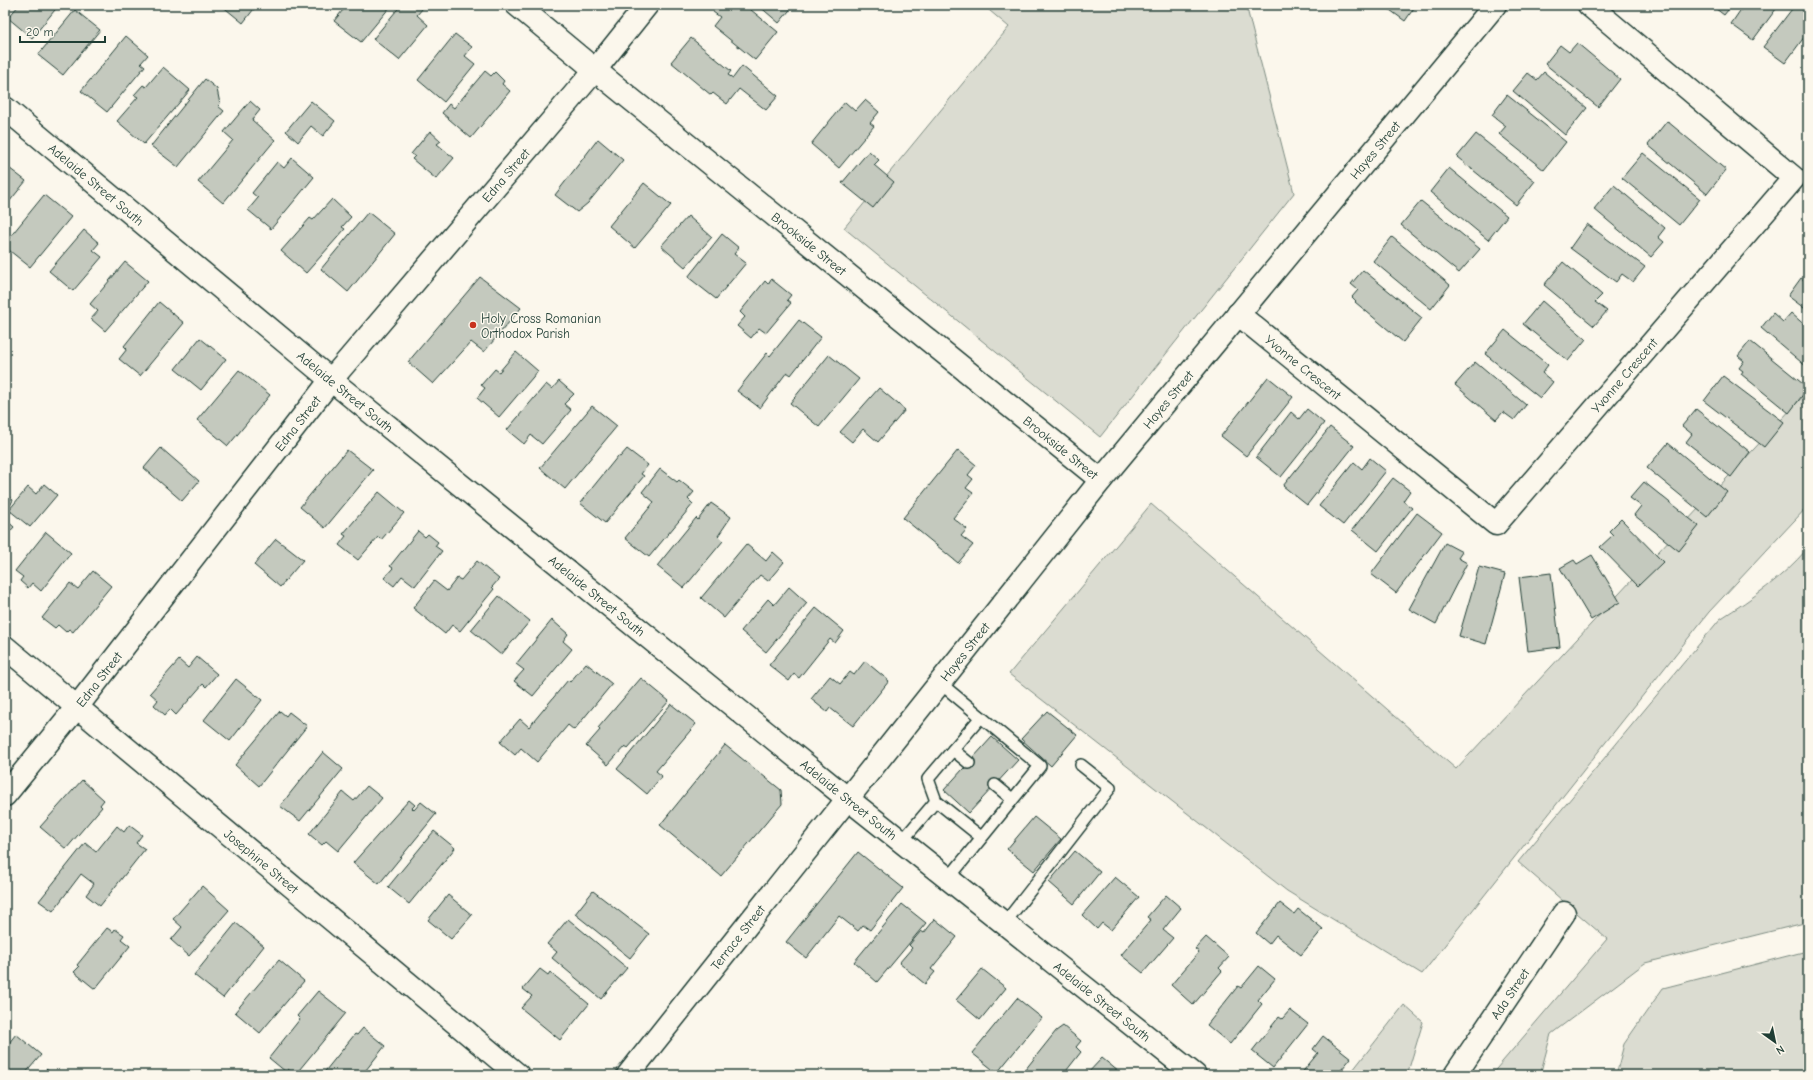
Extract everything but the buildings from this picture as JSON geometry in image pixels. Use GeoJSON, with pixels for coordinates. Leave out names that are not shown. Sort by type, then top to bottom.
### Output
{"type":"FeatureCollection","features":[{"type":"Feature","properties":{"kind":"street","name":"Brookside Street"},"geometry":{"type":"LineString","coordinates":[[517,5],[594,70],[1101,480]]}},
{"type":"Feature","properties":{"kind":"street","name":"Edna Street"},"geometry":{"type":"LineString","coordinates":[[5,794],[77,707],[331,380],[594,70],[647,5]]}},
{"type":"Feature","properties":{"kind":"street","name":"Hayes Street"},"geometry":{"type":"LineString","coordinates":[[848,799],[1101,480],[1495,5]]}},
{"type":"Feature","properties":{"kind":"street","name":"Yvonne Crescent"},"geometry":{"type":"LineString","coordinates":[[1238,314],[1496,524],[1794,178],[1589,5]]}},
{"type":"Feature","properties":{"kind":"street","name":"Adelaide Street South"},"geometry":{"type":"LineString","coordinates":[[5,108],[331,380],[848,799],[1195,1075]]}},
{"type":"Feature","properties":{"kind":"street","name":"Josephine Street"},"geometry":{"type":"LineString","coordinates":[[5,647],[518,1075]]}},
{"type":"Feature","properties":{"kind":"street","name":"Terrace Street"},"geometry":{"type":"LineString","coordinates":[[628,1075],[848,799]]}},
{"type":"Feature","properties":{"kind":"street","name":"Ada Street"},"geometry":{"type":"LineString","coordinates":[[1456,1075],[1564,913]]}},
{"type":"Feature","properties":{"kind":"lane"},"geometry":{"type":"LineString","coordinates":[[940,683],[1040,766],[948,879]]}},
{"type":"Feature","properties":{"kind":"lane"},"geometry":{"type":"LineString","coordinates":[[981,717],[928,779],[936,801],[981,837]]}},
{"type":"Feature","properties":{"kind":"lane"},"geometry":{"type":"LineString","coordinates":[[953,750],[969,764]]}},
{"type":"Feature","properties":{"kind":"lane"},"geometry":{"type":"LineString","coordinates":[[1004,924],[1110,788],[1081,765]]}},
{"type":"Feature","properties":{"kind":"lane"},"geometry":{"type":"LineString","coordinates":[[995,786],[1012,799]]}},
{"type":"Feature","properties":{"kind":"lane"},"geometry":{"type":"LineString","coordinates":[[902,841],[936,801]]}},
{"type":"Feature","properties":{"kind":"shaded area"},"geometry":{"type":"Polygon","coordinates":[[[983,5],[1246,5],[1294,193],[1100,437],[844,228],[1009,27],[983,5]]]}},
{"type":"Feature","properties":{"kind":"shaded area"},"geometry":{"type":"Polygon","coordinates":[[[1808,391],[1808,506],[1709,612],[1422,974],[1287,891],[1009,674],[1151,504],[1456,769],[1808,391]]]}},
{"type":"Feature","properties":{"kind":"shaded area"},"geometry":{"type":"Polygon","coordinates":[[[1808,548],[1808,922],[1645,963],[1551,1034],[1540,1075],[1491,1075],[1607,939],[1518,862],[1720,619],[1767,587],[1788,569],[1808,548]]]}},
{"type":"Feature","properties":{"kind":"shaded area"},"geometry":{"type":"Polygon","coordinates":[[[1803,952],[1808,955],[1808,1075],[1616,1075],[1624,1044],[1663,988],[1803,952]]]}},
{"type":"Feature","properties":{"kind":"shaded area"},"geometry":{"type":"Polygon","coordinates":[[[1404,1005],[1423,1022],[1407,1075],[1349,1075],[1404,1005]]]}},
{"type":"Feature","properties":{"kind":"place","name":"Holy Cross Romanian Orthodox Parish"},"geometry":{"type":"Point","coordinates":[473,325]}}]}
